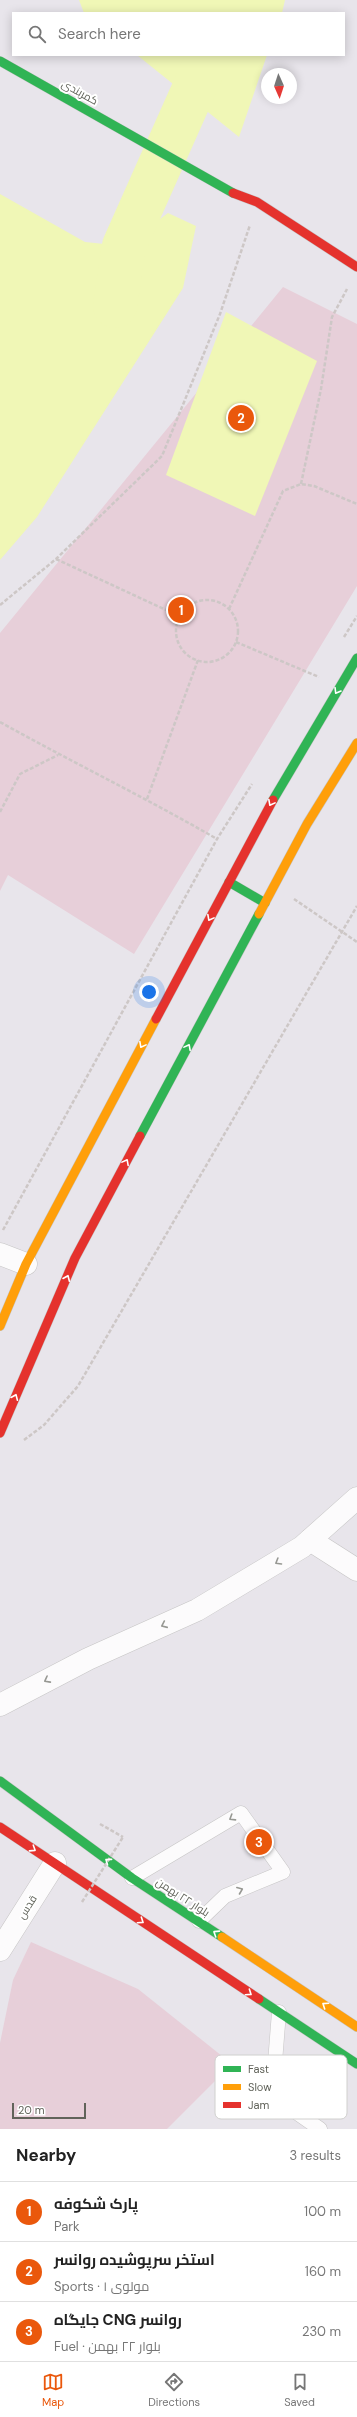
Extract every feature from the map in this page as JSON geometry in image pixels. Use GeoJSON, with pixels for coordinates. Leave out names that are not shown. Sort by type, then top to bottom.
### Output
{"type":"FeatureCollection","features":[{"type":"Feature","properties":{"kind":"main road","name":"کمربندی"},"geometry":{"type":"LineString","coordinates":[[0,61],[234,192],[257,202],[355,260]]}},
{"type":"Feature","properties":{"kind":"main road"},"geometry":{"type":"LineString","coordinates":[[0,1326],[26,1264],[278,790],[357,658]]}},
{"type":"Feature","properties":{"kind":"main road"},"geometry":{"type":"LineString","coordinates":[[0,1433],[75,1258],[307,824],[357,743]]}},
{"type":"Feature","properties":{"kind":"main road"},"geometry":{"type":"LineString","coordinates":[[230,882],[265,903]]}},
{"type":"Feature","properties":{"kind":"main road","name":"بلوار ۲۲ بهمن"},"geometry":{"type":"LineString","coordinates":[[0,1781],[132,1878],[357,2027]]}},
{"type":"Feature","properties":{"kind":"main road"},"geometry":{"type":"LineString","coordinates":[[0,1827],[344,2055]]}},
{"type":"Feature","properties":{"kind":"main road"},"geometry":{"type":"LineString","coordinates":[[347,2057],[357,2064]]}},
{"type":"Feature","properties":{"kind":"street"},"geometry":{"type":"LineString","coordinates":[[0,1254],[26,1264]]}},
{"type":"Feature","properties":{"kind":"street"},"geometry":{"type":"LineString","coordinates":[[0,1705],[88,1659],[197,1610],[310,1540],[357,1498]]}},
{"type":"Feature","properties":{"kind":"street"},"geometry":{"type":"LineString","coordinates":[[310,1540],[357,1570]]}},
{"type":"Feature","properties":{"kind":"street","name":"قدس"},"geometry":{"type":"LineString","coordinates":[[0,1950],[55,1863]]}},
{"type":"Feature","properties":{"kind":"lane"},"geometry":{"type":"LineString","coordinates":[[132,1878],[241,1813],[283,1872],[225,1896],[198,1921]]}},
{"type":"Feature","properties":{"kind":"lane"},"geometry":{"type":"LineString","coordinates":[[276,2055],[279,2012]]}},
{"type":"Feature","properties":{"kind":"lane"},"geometry":{"type":"LineString","coordinates":[[306,2119],[320,2129]]}},
{"type":"Feature","properties":{"kind":"path"},"geometry":{"type":"LineString","coordinates":[[0,605],[56,559],[162,456],[220,314],[257,202]]}},
{"type":"Feature","properties":{"kind":"path"},"geometry":{"type":"LineString","coordinates":[[301,484],[321,389],[332,318],[350,284]]}},
{"type":"Feature","properties":{"kind":"path"},"geometry":{"type":"LineString","coordinates":[[229,609],[283,491],[301,484],[314,486],[357,504]]}},
{"type":"Feature","properties":{"kind":"path"},"geometry":{"type":"LineString","coordinates":[[56,559],[179,616]]}},
{"type":"Feature","properties":{"kind":"path"},"geometry":{"type":"LineString","coordinates":[[208,600],[219,603],[229,609],[235,619],[238,630],[236,642],[231,650],[216,660],[198,660],[188,656],[180,648],[176,638],[176,627],[179,616],[186,607],[196,602],[208,600]]}},
{"type":"Feature","properties":{"kind":"path"},"geometry":{"type":"LineString","coordinates":[[342,640],[357,616]]}},
{"type":"Feature","properties":{"kind":"path"},"geometry":{"type":"LineString","coordinates":[[236,642],[340,686]]}},
{"type":"Feature","properties":{"kind":"path"},"geometry":{"type":"LineString","coordinates":[[148,799],[198,660]]}},
{"type":"Feature","properties":{"kind":"path"},"geometry":{"type":"LineString","coordinates":[[316,684],[324,671]]}},
{"type":"Feature","properties":{"kind":"path"},"geometry":{"type":"LineString","coordinates":[[0,722],[58,755],[148,799],[218,839]]}},
{"type":"Feature","properties":{"kind":"path"},"geometry":{"type":"LineString","coordinates":[[0,812],[20,774],[58,755]]}},
{"type":"Feature","properties":{"kind":"path"},"geometry":{"type":"LineString","coordinates":[[0,1237],[218,839],[256,778]]}},
{"type":"Feature","properties":{"kind":"path"},"geometry":{"type":"LineString","coordinates":[[274,885],[340,932],[357,942]]}},
{"type":"Feature","properties":{"kind":"path"},"geometry":{"type":"LineString","coordinates":[[21,1442],[44,1425],[78,1386],[340,932],[357,906]]}},
{"type":"Feature","properties":{"kind":"path"},"geometry":{"type":"LineString","coordinates":[[82,1902],[123,1837],[102,1824]]}},
{"type":"Feature","properties":{"kind":"shaded area"},"geometry":{"type":"Polygon","coordinates":[[[79,0],[285,0],[282,12],[84,12],[79,0]]]}},
{"type":"Feature","properties":{"kind":"shaded area"},"geometry":{"type":"Polygon","coordinates":[[[138,56],[267,56],[263,68],[261,68],[261,73],[239,137],[138,56]]]}},
{"type":"Feature","properties":{"kind":"shaded area"},"geometry":{"type":"Polygon","coordinates":[[[0,194],[85,242],[124,246],[168,213],[196,226],[183,288],[37,517],[0,560],[0,194]]]}},
{"type":"Feature","properties":{"kind":"shaded area"},"geometry":{"type":"Polygon","coordinates":[[[283,287],[357,324],[357,586],[134,954],[8,875],[0,891],[0,633],[283,287]]]}},
{"type":"Feature","properties":{"kind":"shaded area"},"geometry":{"type":"Polygon","coordinates":[[[226,312],[317,361],[255,516],[166,475],[226,312]]]}},
{"type":"Feature","properties":{"kind":"shaded area"},"geometry":{"type":"Polygon","coordinates":[[[31,1942],[138,1989],[221,2055],[215,2055],[215,2081],[167,2129],[0,2129],[0,2043],[13,1980],[31,1942]]]}},
{"type":"Feature","properties":{"kind":"waterway"},"geometry":{"type":"LineString","coordinates":[[115,306],[124,246],[209,56]]}},
{"type":"Feature","properties":{"kind":"traffic: fast"},"geometry":{"type":"LineString","coordinates":[[0,61],[233,193]]}},
{"type":"Feature","properties":{"kind":"traffic: fast"},"geometry":{"type":"LineString","coordinates":[[273,800],[357,658]]}},
{"type":"Feature","properties":{"kind":"traffic: fast"},"geometry":{"type":"LineString","coordinates":[[229,882],[265,903]]}},
{"type":"Feature","properties":{"kind":"traffic: fast"},"geometry":{"type":"LineString","coordinates":[[140,1136],[259,914]]}},
{"type":"Feature","properties":{"kind":"traffic: fast"},"geometry":{"type":"LineString","coordinates":[[0,1781],[132,1878],[222,1937]]}},
{"type":"Feature","properties":{"kind":"traffic: fast"},"geometry":{"type":"LineString","coordinates":[[259,1999],[343,2055]]}},
{"type":"Feature","properties":{"kind":"traffic: fast"},"geometry":{"type":"LineString","coordinates":[[347,2057],[357,2064]]}},
{"type":"Feature","properties":{"kind":"traffic: slow"},"geometry":{"type":"LineString","coordinates":[[259,914],[307,824],[357,743]]}},
{"type":"Feature","properties":{"kind":"traffic: slow"},"geometry":{"type":"LineString","coordinates":[[0,1326],[26,1264],[156,1019]]}},
{"type":"Feature","properties":{"kind":"traffic: slow"},"geometry":{"type":"LineString","coordinates":[[222,1937],[357,2027]]}},
{"type":"Feature","properties":{"kind":"traffic: jam"},"geometry":{"type":"LineString","coordinates":[[233,193],[257,202],[357,267]]}},
{"type":"Feature","properties":{"kind":"traffic: jam"},"geometry":{"type":"LineString","coordinates":[[156,1019],[273,800]]}},
{"type":"Feature","properties":{"kind":"traffic: jam"},"geometry":{"type":"LineString","coordinates":[[0,1433],[75,1258],[140,1136]]}},
{"type":"Feature","properties":{"kind":"traffic: jam"},"geometry":{"type":"LineString","coordinates":[[0,1827],[259,1999]]}},
{"type":"Feature","properties":{"kind":"place","name":"استخر سرپوشیده روانسر"},"geometry":{"type":"Point","coordinates":[241,418]}},
{"type":"Feature","properties":{"kind":"place","name":"پارک شکوفه"},"geometry":{"type":"Point","coordinates":[181,610]}},
{"type":"Feature","properties":{"kind":"place","name":"جایگاه CNG روانسر"},"geometry":{"type":"Point","coordinates":[259,1842]}}]}
